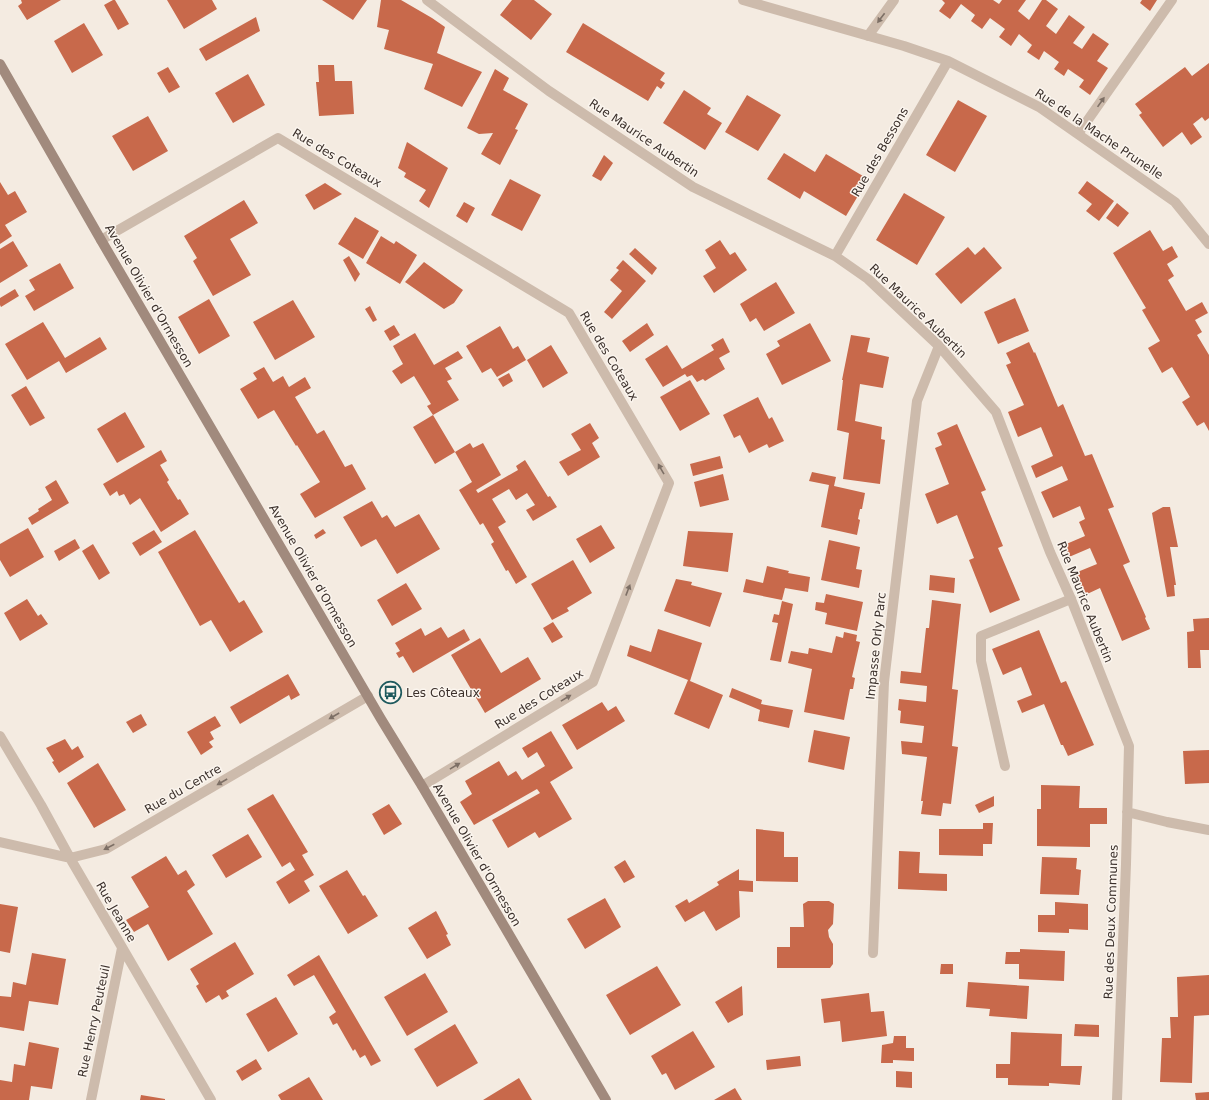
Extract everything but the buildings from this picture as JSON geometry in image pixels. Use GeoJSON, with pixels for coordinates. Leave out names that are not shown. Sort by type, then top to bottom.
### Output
{"type":"FeatureCollection","features":[{"type":"Feature","properties":{"kind":"main road","name":"Avenue Olivier d'Ormesson"},"geometry":{"type":"LineString","coordinates":[[0,64],[101,240],[606,1100]]}},
{"type":"Feature","properties":{"kind":"street","name":"Rue Maurice Aubertin"},"geometry":{"type":"LineString","coordinates":[[426,0],[549,91],[693,187],[835,256],[868,279],[939,346],[996,412],[1050,552],[1071,599],[1129,746]]}},
{"type":"Feature","properties":{"kind":"street","name":"Rue de la Mache Prunelle"},"geometry":{"type":"LineString","coordinates":[[743,0],[904,46],[948,61],[1039,107],[1175,202],[1209,244]]}},
{"type":"Feature","properties":{"kind":"street"},"geometry":{"type":"LineString","coordinates":[[868,36],[894,0]]}},
{"type":"Feature","properties":{"kind":"street"},"geometry":{"type":"LineString","coordinates":[[1078,134],[1172,0]]}},
{"type":"Feature","properties":{"kind":"street","name":"Rue des Bessons"},"geometry":{"type":"LineString","coordinates":[[835,256],[948,61]]}},
{"type":"Feature","properties":{"kind":"street","name":"Rue des Coteaux"},"geometry":{"type":"LineString","coordinates":[[101,240],[278,138],[569,312],[608,378],[669,483],[593,682],[422,786]]}},
{"type":"Feature","properties":{"kind":"street","name":"Impasse Orly Parc"},"geometry":{"type":"LineString","coordinates":[[873,953],[884,682],[917,401],[939,346]]}},
{"type":"Feature","properties":{"kind":"street"},"geometry":{"type":"LineString","coordinates":[[1005,766],[981,661],[981,636],[1071,599]]}},
{"type":"Feature","properties":{"kind":"street","name":"Rue du Centre"},"geometry":{"type":"LineString","coordinates":[[0,842],[70,858],[106,849],[368,696]]}},
{"type":"Feature","properties":{"kind":"street","name":"Rue Jeanne"},"geometry":{"type":"LineString","coordinates":[[0,736],[211,1100]]}},
{"type":"Feature","properties":{"kind":"street","name":"Rue des Deux Communes"},"geometry":{"type":"LineString","coordinates":[[1117,1100],[1129,746]]}},
{"type":"Feature","properties":{"kind":"street"},"geometry":{"type":"LineString","coordinates":[[1127,812],[1166,822],[1209,830]]}},
{"type":"Feature","properties":{"kind":"street","name":"Rue Henry Peuteuil"},"geometry":{"type":"LineString","coordinates":[[91,1100],[122,948]]}},
{"type":"Feature","properties":{"kind":"place","name":"Les Côteaux"},"geometry":{"type":"Point","coordinates":[391,693]}}]}
